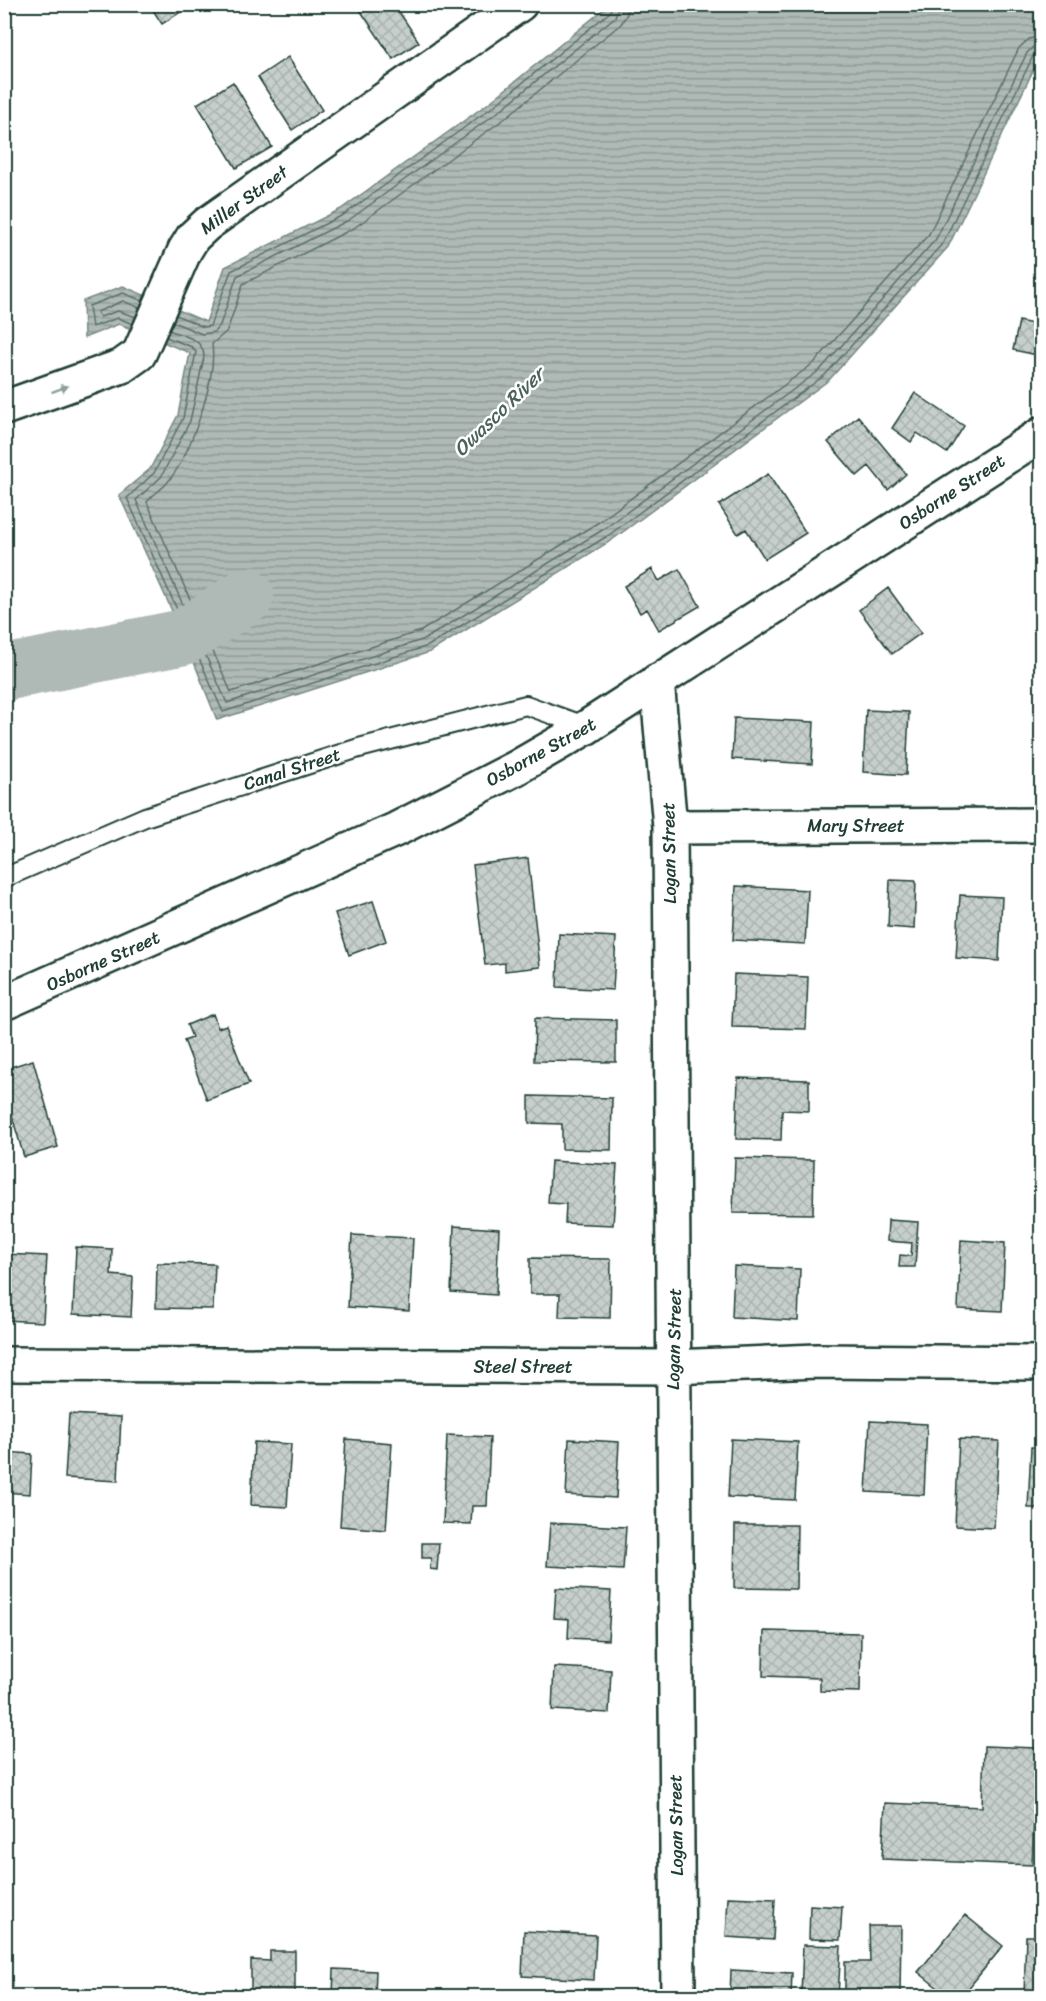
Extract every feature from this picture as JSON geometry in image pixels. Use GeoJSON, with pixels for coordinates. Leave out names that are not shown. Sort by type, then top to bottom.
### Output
{"type":"FeatureCollection","features":[{"type":"Feature","properties":{"kind":"street","name":"Miller Street"},"geometry":{"type":"LineString","coordinates":[[4,408],[122,366],[139,354],[192,237],[207,224],[520,4]]}},
{"type":"Feature","properties":{"kind":"street","name":"Osborne Street"},"geometry":{"type":"LineString","coordinates":[[4,1003],[397,829],[516,768],[587,727],[1041,434]]}},
{"type":"Feature","properties":{"kind":"street","name":"Logan Street"},"geometry":{"type":"LineString","coordinates":[[657,681],[670,827],[678,1996]]}},
{"type":"Feature","properties":{"kind":"street","name":"Mary Street"},"geometry":{"type":"LineString","coordinates":[[670,827],[1041,825]]}},
{"type":"Feature","properties":{"kind":"street","name":"Steel Street"},"geometry":{"type":"LineString","coordinates":[[4,1364],[672,1367],[817,1361],[1041,1363]]}},
{"type":"Feature","properties":{"kind":"lane","name":"Canal Street"},"geometry":{"type":"LineString","coordinates":[[4,878],[145,817],[358,748],[526,705],[587,727]]}},
{"type":"Feature","properties":{"kind":"water"},"geometry":{"type":"Polygon","coordinates":[[[609,5],[1041,5],[1041,54],[948,247],[829,380],[612,540],[430,652],[217,720],[184,637],[119,495],[150,469],[178,415],[190,353],[119,324],[84,338],[83,301],[123,286],[206,322],[225,267],[341,209],[490,102],[609,5]]]}},
{"type":"Feature","properties":{"kind":"building"},"geometry":{"type":"Polygon","coordinates":[[[149,4],[193,4],[162,24],[149,4]]]}},
{"type":"Feature","properties":{"kind":"building"},"geometry":{"type":"Polygon","coordinates":[[[363,4],[394,4],[419,42],[393,59],[358,7],[363,4]]]}},
{"type":"Feature","properties":{"kind":"building"},"geometry":{"type":"Polygon","coordinates":[[[288,57],[322,110],[292,130],[258,77],[288,57]]]}},
{"type":"Feature","properties":{"kind":"building"},"geometry":{"type":"Polygon","coordinates":[[[233,82],[272,147],[236,168],[197,104],[233,82]]]}},
{"type":"Feature","properties":{"kind":"building"},"geometry":{"type":"Polygon","coordinates":[[[1019,321],[1042,326],[1042,356],[1013,350],[1019,321]]]}},
{"type":"Feature","properties":{"kind":"building"},"geometry":{"type":"Polygon","coordinates":[[[915,393],[964,426],[947,453],[917,433],[911,442],[892,428],[915,393]]]}},
{"type":"Feature","properties":{"kind":"building"},"geometry":{"type":"Polygon","coordinates":[[[858,416],[906,474],[888,490],[869,466],[857,476],[828,442],[858,416]]]}},
{"type":"Feature","properties":{"kind":"building"},"geometry":{"type":"Polygon","coordinates":[[[768,474],[806,533],[765,559],[746,529],[738,534],[719,505],[768,474]]]}},
{"type":"Feature","properties":{"kind":"building"},"geometry":{"type":"Polygon","coordinates":[[[652,569],[659,581],[679,569],[700,606],[659,630],[647,609],[640,613],[624,586],[652,569]]]}},
{"type":"Feature","properties":{"kind":"building"},"geometry":{"type":"Polygon","coordinates":[[[888,588],[921,633],[892,654],[859,610],[888,588]]]}},
{"type":"Feature","properties":{"kind":"building"},"geometry":{"type":"Polygon","coordinates":[[[866,710],[909,712],[906,775],[863,772],[866,710]]]}},
{"type":"Feature","properties":{"kind":"building"},"geometry":{"type":"Polygon","coordinates":[[[734,718],[814,722],[812,764],[732,759],[734,718]]]}},
{"type":"Feature","properties":{"kind":"building"},"geometry":{"type":"Polygon","coordinates":[[[528,858],[540,967],[505,971],[505,963],[485,965],[473,865],[528,858]]]}},
{"type":"Feature","properties":{"kind":"building"},"geometry":{"type":"Polygon","coordinates":[[[890,880],[916,881],[914,929],[888,927],[890,880]]]}},
{"type":"Feature","properties":{"kind":"building"},"geometry":{"type":"Polygon","coordinates":[[[1039,883],[1042,883],[1042,955],[1036,954],[1039,883]]]}},
{"type":"Feature","properties":{"kind":"building"},"geometry":{"type":"Polygon","coordinates":[[[736,886],[808,890],[805,944],[733,940],[736,886]]]}},
{"type":"Feature","properties":{"kind":"building"},"geometry":{"type":"Polygon","coordinates":[[[960,895],[1002,897],[999,961],[956,958],[960,895]]]}},
{"type":"Feature","properties":{"kind":"building"},"geometry":{"type":"Polygon","coordinates":[[[373,901],[386,941],[349,955],[335,913],[373,901]]]}},
{"type":"Feature","properties":{"kind":"building"},"geometry":{"type":"Polygon","coordinates":[[[559,934],[616,937],[613,990],[557,987],[559,934]]]}},
{"type":"Feature","properties":{"kind":"building"},"geometry":{"type":"Polygon","coordinates":[[[734,974],[808,977],[806,1029],[732,1027],[734,974]]]}},
{"type":"Feature","properties":{"kind":"building"},"geometry":{"type":"Polygon","coordinates":[[[213,1014],[218,1028],[226,1025],[249,1084],[207,1100],[184,1040],[192,1037],[187,1025],[213,1014]]]}},
{"type":"Feature","properties":{"kind":"building"},"geometry":{"type":"Polygon","coordinates":[[[535,1018],[616,1020],[616,1062],[534,1061],[535,1018]]]}},
{"type":"Feature","properties":{"kind":"building"},"geometry":{"type":"Polygon","coordinates":[[[33,1060],[58,1147],[24,1157],[4,1089],[4,1069],[33,1060]]]}},
{"type":"Feature","properties":{"kind":"building"},"geometry":{"type":"Polygon","coordinates":[[[738,1078],[809,1080],[809,1111],[782,1110],[781,1140],[736,1139],[738,1078]]]}},
{"type":"Feature","properties":{"kind":"building"},"geometry":{"type":"Polygon","coordinates":[[[529,1096],[612,1098],[611,1150],[562,1149],[562,1124],[529,1123],[529,1096]]]}},
{"type":"Feature","properties":{"kind":"building"},"geometry":{"type":"Polygon","coordinates":[[[735,1158],[814,1160],[813,1214],[733,1213],[735,1158]]]}},
{"type":"Feature","properties":{"kind":"building"},"geometry":{"type":"Polygon","coordinates":[[[551,1161],[617,1165],[613,1225],[565,1223],[566,1204],[548,1203],[551,1161]]]}},
{"type":"Feature","properties":{"kind":"building"},"geometry":{"type":"Polygon","coordinates":[[[888,1220],[918,1222],[915,1267],[899,1267],[900,1255],[911,1256],[912,1243],[887,1241],[888,1220]]]}},
{"type":"Feature","properties":{"kind":"building"},"geometry":{"type":"Polygon","coordinates":[[[454,1226],[499,1229],[496,1295],[451,1292],[454,1226]]]}},
{"type":"Feature","properties":{"kind":"building"},"geometry":{"type":"Polygon","coordinates":[[[352,1235],[413,1238],[409,1311],[348,1307],[352,1235]]]}},
{"type":"Feature","properties":{"kind":"building"},"geometry":{"type":"Polygon","coordinates":[[[961,1240],[1005,1243],[1002,1311],[958,1309],[961,1240]]]}},
{"type":"Feature","properties":{"kind":"building"},"geometry":{"type":"Polygon","coordinates":[[[76,1247],[112,1249],[111,1275],[133,1277],[131,1317],[73,1314],[76,1247]]]}},
{"type":"Feature","properties":{"kind":"building"},"geometry":{"type":"Polygon","coordinates":[[[4,1254],[47,1256],[43,1322],[4,1320],[4,1254]]]}},
{"type":"Feature","properties":{"kind":"building"},"geometry":{"type":"Polygon","coordinates":[[[530,1258],[611,1259],[610,1318],[559,1317],[560,1294],[530,1294],[530,1258]]]}},
{"type":"Feature","properties":{"kind":"building"},"geometry":{"type":"Polygon","coordinates":[[[157,1263],[215,1264],[213,1309],[156,1308],[157,1263]]]}},
{"type":"Feature","properties":{"kind":"building"},"geometry":{"type":"Polygon","coordinates":[[[734,1266],[800,1269],[798,1321],[732,1317],[734,1266]]]}},
{"type":"Feature","properties":{"kind":"building"},"geometry":{"type":"Polygon","coordinates":[[[69,1414],[121,1417],[118,1481],[65,1478],[69,1414]]]}},
{"type":"Feature","properties":{"kind":"building"},"geometry":{"type":"Polygon","coordinates":[[[870,1421],[927,1424],[924,1495],[866,1492],[870,1421]]]}},
{"type":"Feature","properties":{"kind":"building"},"geometry":{"type":"Polygon","coordinates":[[[447,1435],[490,1437],[487,1506],[472,1506],[471,1524],[443,1523],[447,1435]]]}},
{"type":"Feature","properties":{"kind":"building"},"geometry":{"type":"Polygon","coordinates":[[[346,1439],[392,1443],[386,1530],[340,1526],[346,1439]]]}},
{"type":"Feature","properties":{"kind":"building"},"geometry":{"type":"Polygon","coordinates":[[[569,1439],[619,1442],[616,1498],[566,1495],[569,1439]]]}},
{"type":"Feature","properties":{"kind":"building"},"geometry":{"type":"Polygon","coordinates":[[[731,1439],[798,1442],[795,1500],[728,1497],[731,1439]]]}},
{"type":"Feature","properties":{"kind":"building"},"geometry":{"type":"Polygon","coordinates":[[[959,1439],[999,1441],[994,1528],[955,1526],[959,1439]]]}},
{"type":"Feature","properties":{"kind":"building"},"geometry":{"type":"Polygon","coordinates":[[[254,1442],[291,1444],[287,1507],[251,1505],[254,1442]]]}},
{"type":"Feature","properties":{"kind":"building"},"geometry":{"type":"Polygon","coordinates":[[[1031,1447],[1042,1448],[1042,1508],[1028,1508],[1031,1447]]]}},
{"type":"Feature","properties":{"kind":"building"},"geometry":{"type":"Polygon","coordinates":[[[4,1452],[32,1454],[30,1494],[4,1492],[4,1452]]]}},
{"type":"Feature","properties":{"kind":"building"},"geometry":{"type":"Polygon","coordinates":[[[550,1523],[626,1527],[623,1570],[547,1566],[550,1523]]]}},
{"type":"Feature","properties":{"kind":"building"},"geometry":{"type":"Polygon","coordinates":[[[735,1525],[797,1525],[796,1589],[734,1588],[735,1525]]]}},
{"type":"Feature","properties":{"kind":"building"},"geometry":{"type":"Polygon","coordinates":[[[422,1543],[439,1543],[437,1570],[430,1569],[431,1558],[422,1558],[422,1543]]]}},
{"type":"Feature","properties":{"kind":"building"},"geometry":{"type":"Polygon","coordinates":[[[556,1588],[611,1591],[608,1640],[568,1638],[569,1619],[554,1618],[556,1588]]]}},
{"type":"Feature","properties":{"kind":"building"},"geometry":{"type":"Polygon","coordinates":[[[764,1631],[861,1633],[860,1692],[820,1691],[820,1678],[763,1676],[764,1631]]]}},
{"type":"Feature","properties":{"kind":"building"},"geometry":{"type":"Polygon","coordinates":[[[554,1667],[611,1670],[609,1713],[552,1710],[554,1667]]]}},
{"type":"Feature","properties":{"kind":"building"},"geometry":{"type":"Polygon","coordinates":[[[984,1746],[1037,1748],[1032,1865],[882,1859],[885,1803],[982,1807],[984,1746]]]}},
{"type":"Feature","properties":{"kind":"building"},"geometry":{"type":"Polygon","coordinates":[[[728,1897],[775,1899],[773,1940],[726,1937],[728,1897]]]}},
{"type":"Feature","properties":{"kind":"building"},"geometry":{"type":"Polygon","coordinates":[[[810,1905],[842,1907],[840,1940],[809,1939],[810,1905]]]}},
{"type":"Feature","properties":{"kind":"building"},"geometry":{"type":"Polygon","coordinates":[[[965,1915],[1003,1946],[962,1996],[948,1996],[918,1972],[965,1915]]]}},
{"type":"Feature","properties":{"kind":"building"},"geometry":{"type":"Polygon","coordinates":[[[869,1926],[901,1926],[900,1996],[845,1996],[845,1962],[870,1962],[869,1926]]]}},
{"type":"Feature","properties":{"kind":"building"},"geometry":{"type":"Polygon","coordinates":[[[524,1931],[596,1935],[594,1980],[522,1976],[524,1931]]]}},
{"type":"Feature","properties":{"kind":"building"},"geometry":{"type":"Polygon","coordinates":[[[1026,1936],[1042,1936],[1042,1996],[1024,1996],[1026,1936]]]}},
{"type":"Feature","properties":{"kind":"building"},"geometry":{"type":"Polygon","coordinates":[[[803,1945],[841,1946],[838,1996],[801,1996],[803,1945]]]}},
{"type":"Feature","properties":{"kind":"building"},"geometry":{"type":"Polygon","coordinates":[[[270,1951],[295,1951],[295,1996],[251,1996],[251,1960],[270,1961],[270,1951]]]}},
{"type":"Feature","properties":{"kind":"building"},"geometry":{"type":"Polygon","coordinates":[[[334,1969],[376,1971],[375,1996],[333,1996],[334,1969]]]}},
{"type":"Feature","properties":{"kind":"building"},"geometry":{"type":"Polygon","coordinates":[[[731,1970],[792,1973],[791,1996],[730,1996],[731,1970]]]}},
{"type":"Feature","properties":{"kind":"waterway","name":"Owasco River"},"geometry":{"type":"LineString","coordinates":[[4,673],[184,637],[246,596]]}}]}
